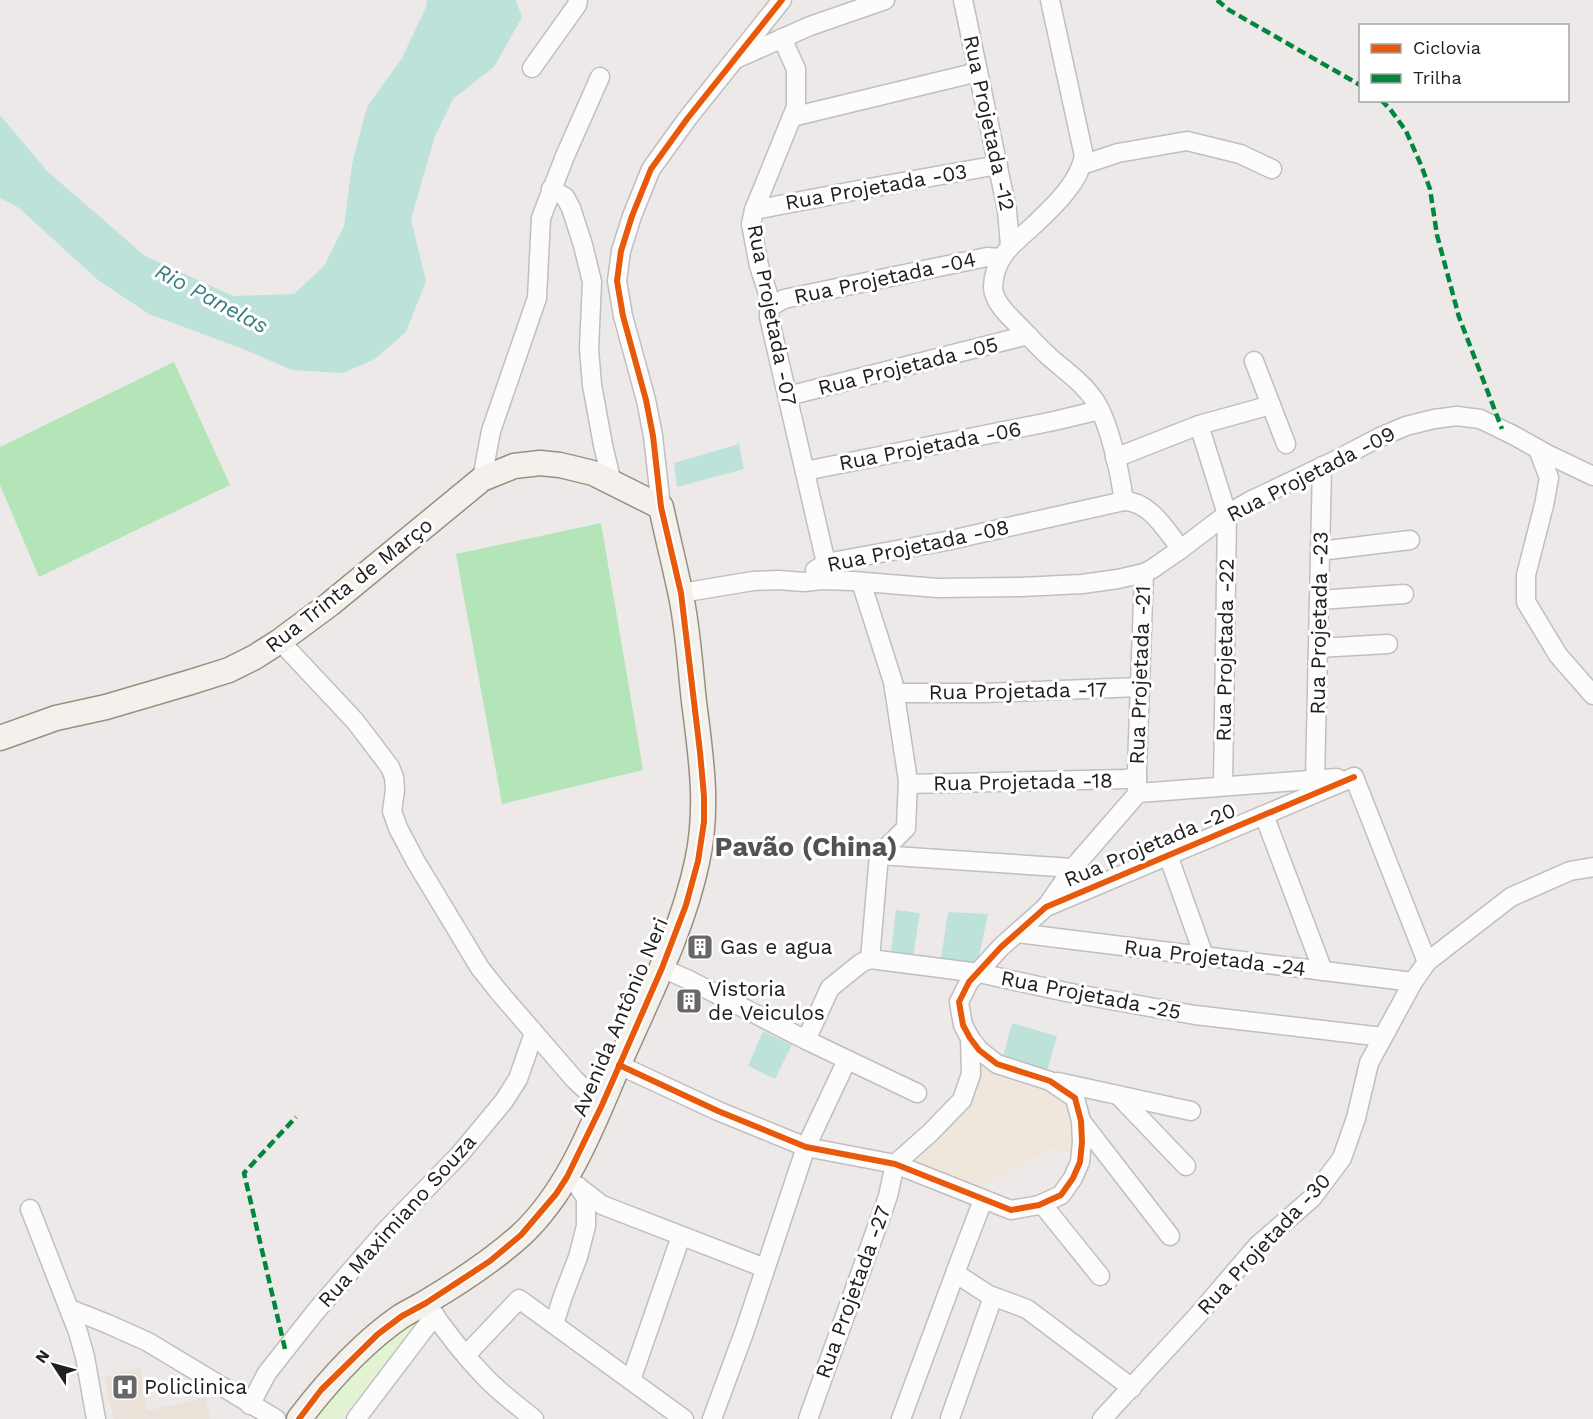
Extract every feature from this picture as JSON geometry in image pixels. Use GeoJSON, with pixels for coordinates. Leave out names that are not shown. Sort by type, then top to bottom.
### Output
{"type":"FeatureCollection","features":[{"type":"Feature","properties":{"kind":"street"},"geometry":{"type":"LineString","coordinates":[[532,68],[577,5],[578,0]]}},
{"type":"Feature","properties":{"kind":"street"},"geometry":{"type":"LineString","coordinates":[[661,507],[653,436],[646,400],[623,316],[617,281],[621,251],[651,169],[687,119],[782,0]]}},
{"type":"Feature","properties":{"kind":"street"},"geometry":{"type":"LineString","coordinates":[[736,58],[810,26],[885,0]]}},
{"type":"Feature","properties":{"kind":"street","name":"Rua Projetada -12"},"geometry":{"type":"LineString","coordinates":[[963,0],[1007,210],[1006,252],[996,267],[993,290],[1007,313],[1094,399],[1106,424],[1124,501]]}},
{"type":"Feature","properties":{"kind":"street"},"geometry":{"type":"LineString","coordinates":[[1006,252],[1060,198],[1080,172],[1083,161],[1050,0]]}},
{"type":"Feature","properties":{"kind":"street","name":"Rua Projetada -07"},"geometry":{"type":"LineString","coordinates":[[782,38],[796,69],[796,107],[754,210],[751,224],[759,266],[772,306],[769,310],[769,317],[826,563]]}},
{"type":"Feature","properties":{"kind":"street"},"geometry":{"type":"LineString","coordinates":[[792,117],[978,72]]}},
{"type":"Feature","properties":{"kind":"street"},"geometry":{"type":"LineString","coordinates":[[482,479],[491,431],[537,298],[541,218],[600,77]]}},
{"type":"Feature","properties":{"kind":"street"},"geometry":{"type":"LineString","coordinates":[[1083,161],[1187,141],[1240,154],[1272,169]]}},
{"type":"Feature","properties":{"kind":"street","name":"Rua Projetada -03"},"geometry":{"type":"LineString","coordinates":[[754,210],[998,165]]}},
{"type":"Feature","properties":{"kind":"street"},"geometry":{"type":"LineString","coordinates":[[552,189],[566,197],[571,208],[592,282],[589,349],[592,385],[599,429],[612,483]]}},
{"type":"Feature","properties":{"kind":"street","name":"Rua Projetada -04"},"geometry":{"type":"LineString","coordinates":[[772,306],[784,298],[1006,252]]}},
{"type":"Feature","properties":{"kind":"street","name":"Rua Projetada -05"},"geometry":{"type":"LineString","coordinates":[[788,396],[1028,335]]}},
{"type":"Feature","properties":{"kind":"street"},"geometry":{"type":"LineString","coordinates":[[1254,361],[1286,444]]}},
{"type":"Feature","properties":{"kind":"street"},"geometry":{"type":"LineString","coordinates":[[1115,458],[1199,425],[1271,405]]}},
{"type":"Feature","properties":{"kind":"street","name":"Rua Projetada -06"},"geometry":{"type":"LineString","coordinates":[[805,471],[1100,410]]}},
{"type":"Feature","properties":{"kind":"street","name":"Rua Projetada -09"},"geometry":{"type":"LineString","coordinates":[[804,582],[821,580],[937,588],[1022,587],[1082,584],[1118,579],[1144,573],[1181,549],[1227,514],[1250,501],[1406,426],[1434,418],[1475,417],[1491,423],[1538,450]]}},
{"type":"Feature","properties":{"kind":"street","name":"Rua Projetada -22"},"geometry":{"type":"LineString","coordinates":[[1199,425],[1227,514],[1223,786]]}},
{"type":"Feature","properties":{"kind":"street"},"geometry":{"type":"LineString","coordinates":[[1538,450],[1593,476]]}},
{"type":"Feature","properties":{"kind":"street"},"geometry":{"type":"LineString","coordinates":[[1538,450],[1549,477],[1526,575],[1526,602],[1558,655],[1593,695]]}},
{"type":"Feature","properties":{"kind":"street"},"geometry":{"type":"LineString","coordinates":[[482,479],[514,466],[540,463],[560,465],[593,473],[661,507]]}},
{"type":"Feature","properties":{"kind":"street","name":"Rua Projetada -23"},"geometry":{"type":"LineString","coordinates":[[1316,780],[1322,466]]}},
{"type":"Feature","properties":{"kind":"street","name":"Rua Trinta de Março"},"geometry":{"type":"LineString","coordinates":[[0,738],[56,718],[106,707],[229,670],[255,657],[330,604],[482,479]]}},
{"type":"Feature","properties":{"kind":"street"},"geometry":{"type":"LineString","coordinates":[[1124,501],[1143,506],[1181,549]]}},
{"type":"Feature","properties":{"kind":"street","name":"Rua Projetada -08"},"geometry":{"type":"LineString","coordinates":[[681,593],[753,581],[804,582],[811,572],[826,563],[946,541],[1124,501]]}},
{"type":"Feature","properties":{"kind":"street","name":"Avenida Antônio Neri"},"geometry":{"type":"LineString","coordinates":[[299,1419],[321,1390],[378,1334],[402,1316],[430,1309],[521,1235],[548,1205],[574,1183],[602,1105],[662,968],[686,904],[698,861],[704,822],[704,796],[681,593],[661,507]]}},
{"type":"Feature","properties":{"kind":"street"},"geometry":{"type":"LineString","coordinates":[[1320,551],[1410,540]]}},
{"type":"Feature","properties":{"kind":"street","name":"Rua Projetada -21"},"geometry":{"type":"LineString","coordinates":[[1137,785],[1144,573]]}},
{"type":"Feature","properties":{"kind":"street"},"geometry":{"type":"LineString","coordinates":[[806,1040],[830,988],[861,963],[870,959],[879,855],[906,828],[908,784],[893,682],[861,582]]}},
{"type":"Feature","properties":{"kind":"street"},"geometry":{"type":"LineString","coordinates":[[1319,600],[1404,594]]}},
{"type":"Feature","properties":{"kind":"street"},"geometry":{"type":"LineString","coordinates":[[280,641],[355,721],[390,767],[394,777],[392,811],[398,828],[480,968],[575,1080],[602,1105]]}},
{"type":"Feature","properties":{"kind":"street"},"geometry":{"type":"LineString","coordinates":[[1318,648],[1388,644]]}},
{"type":"Feature","properties":{"kind":"street","name":"Rua Projetada -17"},"geometry":{"type":"LineString","coordinates":[[895,693],[1071,691],[1140,687]]}},
{"type":"Feature","properties":{"kind":"street"},"geometry":{"type":"LineString","coordinates":[[1354,777],[1427,962]]}},
{"type":"Feature","properties":{"kind":"street","name":"Rua Projetada -20"},"geometry":{"type":"LineString","coordinates":[[970,1038],[963,1025],[959,1002],[969,982],[1001,947],[1046,906],[1137,785],[1223,786],[1354,777]]}},
{"type":"Feature","properties":{"kind":"street","name":"Rua Projetada -20"},"geometry":{"type":"LineString","coordinates":[[1046,906],[1354,777]]}},
{"type":"Feature","properties":{"kind":"street","name":"Rua Projetada -18"},"geometry":{"type":"LineString","coordinates":[[908,784],[1125,779],[1137,785]]}},
{"type":"Feature","properties":{"kind":"street"},"geometry":{"type":"LineString","coordinates":[[1264,815],[1323,971]]}},
{"type":"Feature","properties":{"kind":"street"},"geometry":{"type":"LineString","coordinates":[[879,855],[1073,868]]}},
{"type":"Feature","properties":{"kind":"street"},"geometry":{"type":"LineString","coordinates":[[1168,855],[1204,956]]}},
{"type":"Feature","properties":{"kind":"street","name":"Rua Projetada -30"},"geometry":{"type":"LineString","coordinates":[[1102,1419],[1198,1315],[1257,1246],[1312,1198],[1342,1158],[1356,1118],[1369,1064],[1413,982],[1427,962],[1511,897],[1570,871],[1593,867]]}},
{"type":"Feature","properties":{"kind":"street","name":"Rua Projetada -24"},"geometry":{"type":"LineString","coordinates":[[1017,933],[1413,982]]}},
{"type":"Feature","properties":{"kind":"street","name":"Rua Projetada -25"},"geometry":{"type":"LineString","coordinates":[[870,959],[979,973],[1066,992],[1195,1015],[1383,1037]]}},
{"type":"Feature","properties":{"kind":"street"},"geometry":{"type":"LineString","coordinates":[[662,968],[917,1093]]}},
{"type":"Feature","properties":{"kind":"street","name":"Rua Maximiano Souza"},"geometry":{"type":"LineString","coordinates":[[250,1405],[267,1374],[316,1311],[388,1228],[460,1154],[504,1101],[518,1079],[534,1033]]}},
{"type":"Feature","properties":{"kind":"street"},"geometry":{"type":"LineString","coordinates":[[970,1038],[979,1050],[997,1064],[1050,1081],[1191,1111]]}},
{"type":"Feature","properties":{"kind":"street"},"geometry":{"type":"LineString","coordinates":[[895,1164],[930,1134],[962,1100],[971,1074],[970,1038]]}},
{"type":"Feature","properties":{"kind":"street"},"geometry":{"type":"LineString","coordinates":[[712,1419],[745,1330],[806,1147],[847,1060]]}},
{"type":"Feature","properties":{"kind":"street"},"geometry":{"type":"LineString","coordinates":[[619,1065],[718,1111],[806,1147],[895,1164],[1011,1210],[1041,1205],[1061,1195],[1073,1178],[1080,1162],[1081,1121],[1075,1098],[1050,1081]]}},
{"type":"Feature","properties":{"kind":"street"},"geometry":{"type":"LineString","coordinates":[[1119,1096],[1186,1166]]}},
{"type":"Feature","properties":{"kind":"street"},"geometry":{"type":"LineString","coordinates":[[1081,1121],[1170,1236]]}},
{"type":"Feature","properties":{"kind":"street","name":"Rua Projetada -27"},"geometry":{"type":"LineString","coordinates":[[808,1419],[888,1196],[895,1164]]}},
{"type":"Feature","properties":{"kind":"street"},"geometry":{"type":"LineString","coordinates":[[574,1183],[602,1205],[765,1268]]}},
{"type":"Feature","properties":{"kind":"street"},"geometry":{"type":"LineString","coordinates":[[554,1324],[578,1257],[586,1226],[586,1198],[574,1183]]}},
{"type":"Feature","properties":{"kind":"street"},"geometry":{"type":"LineString","coordinates":[[901,1419],[983,1200]]}},
{"type":"Feature","properties":{"kind":"street"},"geometry":{"type":"LineString","coordinates":[[1041,1205],[1100,1276]]}},
{"type":"Feature","properties":{"kind":"street"},"geometry":{"type":"LineString","coordinates":[[30,1209],[78,1332],[96,1419]]}},
{"type":"Feature","properties":{"kind":"street"},"geometry":{"type":"LineString","coordinates":[[631,1380],[681,1236]]}},
{"type":"Feature","properties":{"kind":"street"},"geometry":{"type":"LineString","coordinates":[[957,1272],[966,1281],[993,1297],[1027,1309],[1132,1388]]}},
{"type":"Feature","properties":{"kind":"street"},"geometry":{"type":"LineString","coordinates":[[950,1418],[993,1297]]}},
{"type":"Feature","properties":{"kind":"street"},"geometry":{"type":"LineString","coordinates":[[466,1355],[519,1299],[684,1419]]}},
{"type":"Feature","properties":{"kind":"street"},"geometry":{"type":"LineString","coordinates":[[70,1309],[108,1323],[148,1342],[276,1419]]}},
{"type":"Feature","properties":{"kind":"street"},"geometry":{"type":"LineString","coordinates":[[356,1419],[430,1309],[484,1376],[534,1419]]}},
{"type":"Feature","properties":{"kind":"shaded area"},"geometry":{"type":"Polygon","coordinates":[[[981,1062],[1063,1096],[1076,1122],[1076,1154],[1051,1148],[973,1191],[914,1161],[948,1127],[973,1096],[981,1062]]]}},
{"type":"Feature","properties":{"kind":"shaded area"},"geometry":{"type":"Polygon","coordinates":[[[417,1320],[415,1331],[341,1419],[311,1419],[363,1357],[417,1320]]]}},
{"type":"Feature","properties":{"kind":"shaded area","name":"Policlinica"},"geometry":{"type":"Polygon","coordinates":[[[140,1368],[147,1411],[206,1397],[210,1419],[114,1419],[104,1377],[140,1368]]]}},
{"type":"Feature","properties":{"kind":"green space"},"geometry":{"type":"Polygon","coordinates":[[[174,362],[230,485],[39,577],[0,485],[0,447],[174,362]]]}},
{"type":"Feature","properties":{"kind":"green space"},"geometry":{"type":"Polygon","coordinates":[[[601,523],[643,770],[502,804],[456,554],[601,523]]]}},
{"type":"Feature","properties":{"kind":"water","name":"Rio Panelas"},"geometry":{"type":"Polygon","coordinates":[[[427,0],[516,0],[522,17],[494,67],[453,99],[435,136],[411,219],[426,281],[406,332],[375,359],[343,373],[292,370],[149,314],[98,280],[19,208],[0,198],[0,115],[47,171],[145,256],[233,296],[294,294],[324,266],[344,226],[352,164],[367,107],[402,58],[426,7],[427,0]]]}},
{"type":"Feature","properties":{"kind":"water"},"geometry":{"type":"Polygon","coordinates":[[[739,444],[744,469],[677,487],[674,463],[739,444]]]}},
{"type":"Feature","properties":{"kind":"water"},"geometry":{"type":"Polygon","coordinates":[[[896,910],[920,913],[912,963],[890,961],[896,910]]]}},
{"type":"Feature","properties":{"kind":"water"},"geometry":{"type":"Polygon","coordinates":[[[948,912],[988,914],[976,970],[940,965],[948,912]]]}},
{"type":"Feature","properties":{"kind":"water"},"geometry":{"type":"Polygon","coordinates":[[[1012,1023],[1057,1036],[1046,1075],[1002,1061],[1012,1023]]]}},
{"type":"Feature","properties":{"kind":"water"},"geometry":{"type":"Polygon","coordinates":[[[763,1031],[792,1045],[775,1079],[748,1066],[763,1031]]]}},
{"type":"Feature","properties":{"kind":"marked path"},"geometry":{"type":"LineString","coordinates":[[1217,0],[1229,10],[1359,84]]}},
{"type":"Feature","properties":{"kind":"marked path"},"geometry":{"type":"LineString","coordinates":[[1383,102],[1406,131],[1430,189],[1437,235],[1459,317],[1502,429]]}},
{"type":"Feature","properties":{"kind":"marked path"},"geometry":{"type":"LineString","coordinates":[[285,1349],[244,1173],[296,1117]]}},
{"type":"Feature","properties":{"kind":"cycle path"},"geometry":{"type":"LineString","coordinates":[[299,1419],[321,1390],[378,1334],[402,1316],[490,1261],[521,1235],[556,1194],[567,1177],[602,1105],[662,968],[686,905],[698,861],[704,822],[700,752],[681,593],[661,507],[653,436],[646,400],[623,316],[617,281],[621,251],[651,169],[687,119],[782,0]]}},
{"type":"Feature","properties":{"kind":"cycle path"},"geometry":{"type":"LineString","coordinates":[[619,1065],[718,1111],[806,1147],[895,1164],[1011,1210],[1039,1205],[1061,1195],[1073,1178],[1080,1162],[1081,1121],[1075,1098],[1050,1081],[997,1064],[979,1050],[963,1025],[959,1002],[969,982],[1001,947],[1046,907],[1354,777]]}},
{"type":"Feature","properties":{"kind":"place","name":"Gas e agua"},"geometry":{"type":"Point","coordinates":[700,947]}},
{"type":"Feature","properties":{"kind":"place","name":"Vistoria de Veiculos"},"geometry":{"type":"Point","coordinates":[689,1001]}},
{"type":"Feature","properties":{"kind":"place","name":"Policlinica"},"geometry":{"type":"Point","coordinates":[125,1387]}},
{"type":"Feature","properties":{"kind":"district","name":"Pavão (China)"},"geometry":{"type":"Point","coordinates":[806,847]}}]}
